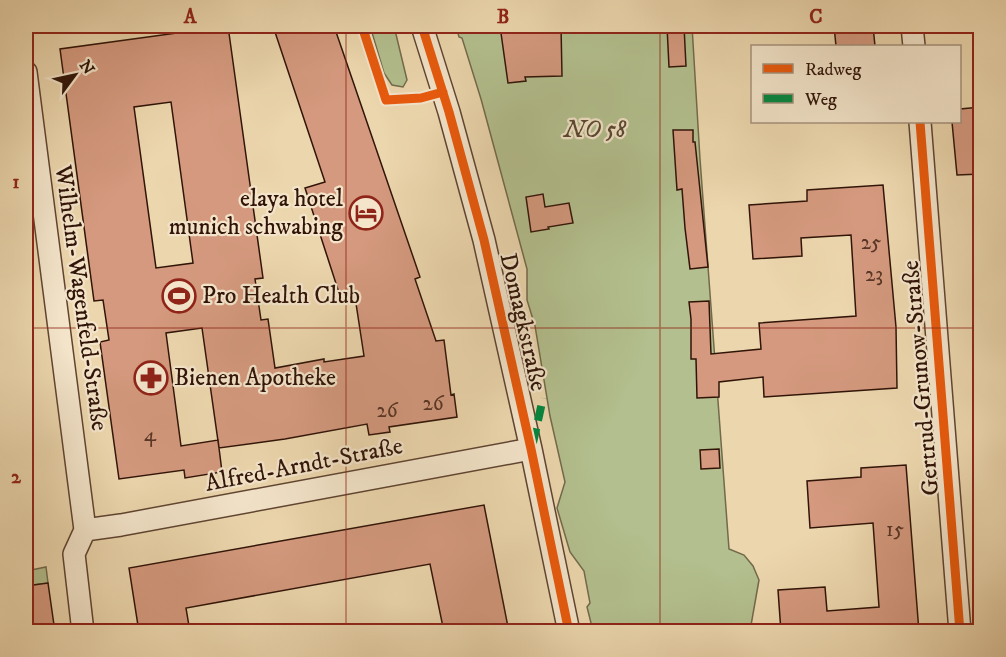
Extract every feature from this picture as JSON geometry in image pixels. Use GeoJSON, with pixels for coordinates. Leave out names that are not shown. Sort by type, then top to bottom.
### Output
{"type":"FeatureCollection","features":[{"type":"Feature","properties":{"kind":"street","name":"Domagkstraße"},"geometry":{"type":"LineString","coordinates":[[422,26],[449,112],[484,240],[569,632]]}},
{"type":"Feature","properties":{"kind":"street"},"geometry":{"type":"LineString","coordinates":[[912,26],[914,45]]}},
{"type":"Feature","properties":{"kind":"street","name":"Wilhelm-Wagenfeld-Straße"},"geometry":{"type":"LineString","coordinates":[[26,72],[85,531]]}},
{"type":"Feature","properties":{"kind":"street","name":"Gertrud-Grunow-Straße"},"geometry":{"type":"LineString","coordinates":[[920,123],[960,632]]}},
{"type":"Feature","properties":{"kind":"street","name":"Alfred-Arndt-Straße"},"geometry":{"type":"LineString","coordinates":[[85,531],[531,449]]}},
{"type":"Feature","properties":{"kind":"street"},"geometry":{"type":"LineString","coordinates":[[82,632],[74,554],[85,531]]}},
{"type":"Feature","properties":{"kind":"green space"},"geometry":{"type":"Polygon","coordinates":[[[370,26],[394,26],[407,80],[403,87],[392,85],[384,73],[370,26]]]}},
{"type":"Feature","properties":{"kind":"green space","name":"NO 58"},"geometry":{"type":"Polygon","coordinates":[[[456,26],[692,26],[729,549],[744,555],[753,566],[759,580],[750,631],[593,631],[587,607],[590,603],[584,571],[570,552],[557,508],[565,482],[550,416],[535,326],[527,300],[527,269],[481,99],[456,26]]]}},
{"type":"Feature","properties":{"kind":"green space"},"geometry":{"type":"Polygon","coordinates":[[[46,567],[48,583],[26,586],[26,571],[46,567]]]}},
{"type":"Feature","properties":{"kind":"building"},"geometry":{"type":"Polygon","coordinates":[[[228,26],[263,278],[255,279],[261,320],[268,319],[275,368],[324,359],[324,362],[364,356],[355,297],[341,299],[305,188],[325,182],[273,26],[334,26],[420,277],[415,279],[436,341],[444,340],[451,395],[454,394],[457,417],[389,427],[390,432],[369,435],[367,424],[219,448],[222,472],[185,478],[184,470],[119,479],[100,342],[109,340],[103,300],[94,301],[60,49],[228,26]],[[171,102],[134,107],[156,268],[193,263],[171,102]],[[202,328],[166,333],[181,446],[218,440],[202,328]]]}},
{"type":"Feature","properties":{"kind":"building"},"geometry":{"type":"Polygon","coordinates":[[[500,26],[561,26],[562,76],[525,77],[526,81],[508,83],[500,26]]]}},
{"type":"Feature","properties":{"kind":"building"},"geometry":{"type":"Polygon","coordinates":[[[667,26],[684,26],[686,66],[669,67],[667,26]]]}},
{"type":"Feature","properties":{"kind":"building"},"geometry":{"type":"Polygon","coordinates":[[[834,26],[873,26],[875,45],[836,45],[834,26]]]}},
{"type":"Feature","properties":{"kind":"building"},"geometry":{"type":"Polygon","coordinates":[[[981,107],[981,174],[957,175],[952,123],[961,123],[961,109],[981,107]]]}},
{"type":"Feature","properties":{"kind":"building"},"geometry":{"type":"Polygon","coordinates":[[[673,130],[693,130],[708,267],[690,269],[682,189],[677,190],[673,130]]]}},
{"type":"Feature","properties":{"kind":"building"},"geometry":{"type":"Polygon","coordinates":[[[883,185],[896,327],[897,388],[764,397],[763,377],[719,382],[719,397],[697,398],[696,359],[691,359],[689,302],[709,301],[711,354],[761,349],[759,323],[856,316],[851,235],[801,238],[802,256],[753,259],[749,205],[807,201],[807,190],[883,185]]]}},
{"type":"Feature","properties":{"kind":"building"},"geometry":{"type":"Polygon","coordinates":[[[543,194],[545,207],[569,203],[573,223],[531,232],[526,197],[543,194]]]}},
{"type":"Feature","properties":{"kind":"building"},"geometry":{"type":"Polygon","coordinates":[[[719,449],[720,468],[701,469],[700,450],[719,449]]]}},
{"type":"Feature","properties":{"kind":"building"},"geometry":{"type":"Polygon","coordinates":[[[906,465],[919,632],[781,632],[778,590],[825,587],[827,611],[879,607],[873,523],[810,528],[807,481],[861,477],[861,468],[906,465]]]}},
{"type":"Feature","properties":{"kind":"building"},"geometry":{"type":"Polygon","coordinates":[[[484,505],[509,632],[444,632],[430,564],[186,608],[190,632],[139,632],[129,568],[484,505]]]}},
{"type":"Feature","properties":{"kind":"building"},"geometry":{"type":"Polygon","coordinates":[[[48,583],[55,632],[26,632],[26,586],[48,583]]]}},
{"type":"Feature","properties":{"kind":"marked path"},"geometry":{"type":"LineString","coordinates":[[533,443],[543,398]]}},
{"type":"Feature","properties":{"kind":"cycle path"},"geometry":{"type":"LineString","coordinates":[[362,26],[386,100],[421,98],[443,92]]}},
{"type":"Feature","properties":{"kind":"cycle path"},"geometry":{"type":"LineString","coordinates":[[422,26],[449,112],[484,240],[569,632]]}},
{"type":"Feature","properties":{"kind":"cycle path"},"geometry":{"type":"LineString","coordinates":[[920,123],[960,632]]}},
{"type":"Feature","properties":{"kind":"place","name":"elaya hotel munich schwabing"},"geometry":{"type":"Point","coordinates":[366,213]}},
{"type":"Feature","properties":{"kind":"place","name":"Pro Health Club"},"geometry":{"type":"Point","coordinates":[179,296]}},
{"type":"Feature","properties":{"kind":"place","name":"Bienen Apotheke"},"geometry":{"type":"Point","coordinates":[151,378]}}]}
